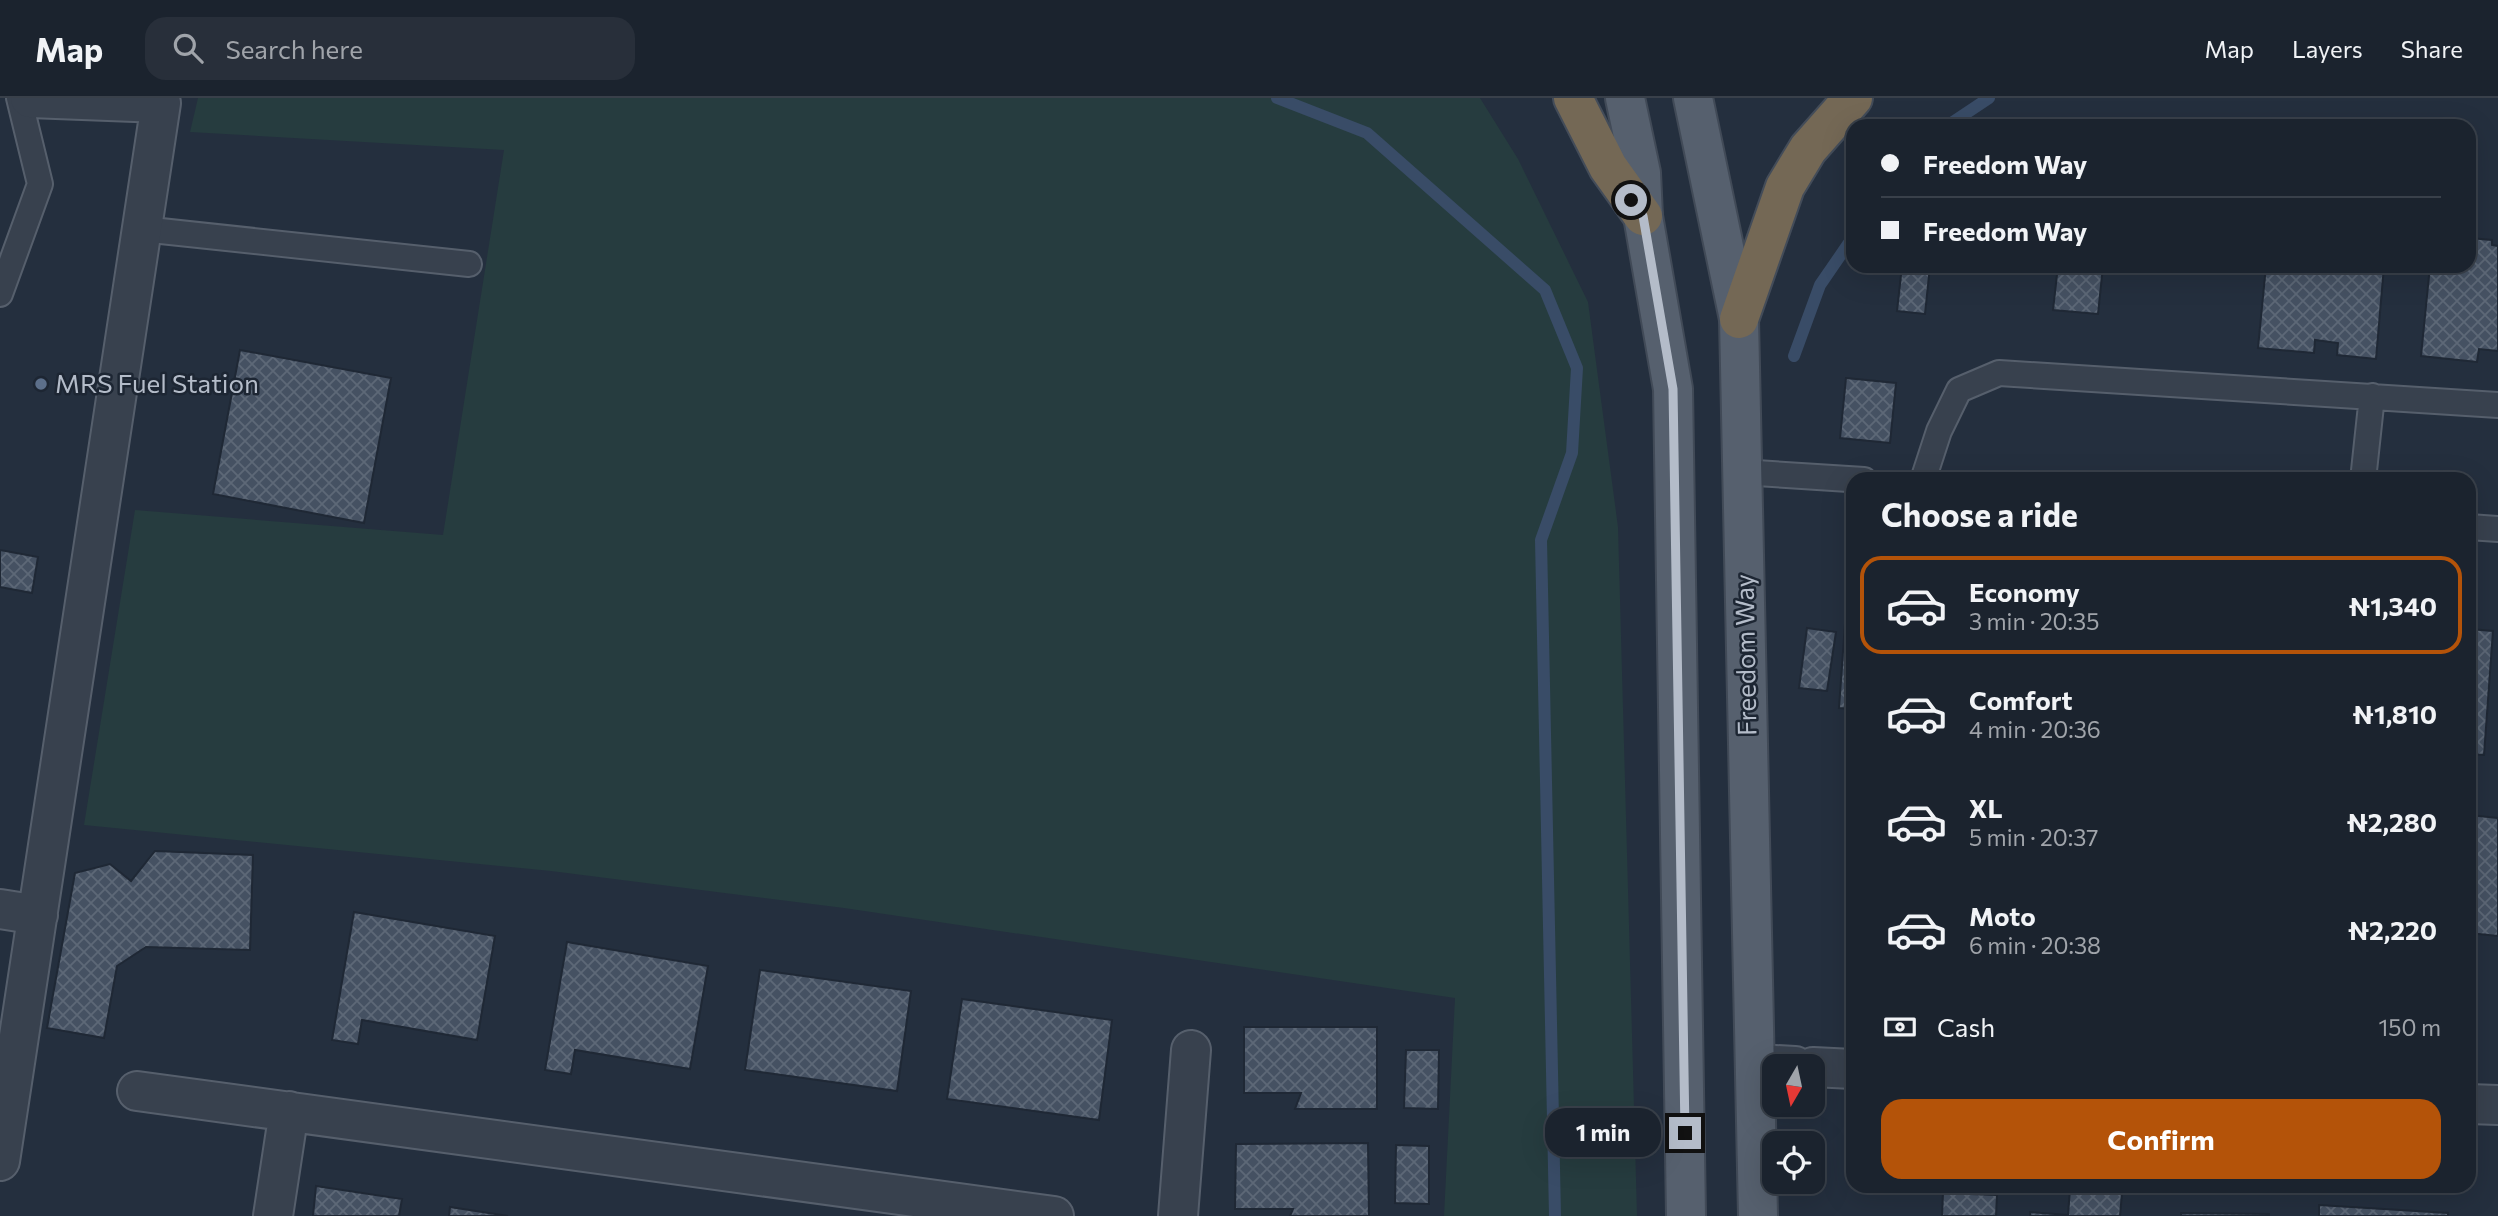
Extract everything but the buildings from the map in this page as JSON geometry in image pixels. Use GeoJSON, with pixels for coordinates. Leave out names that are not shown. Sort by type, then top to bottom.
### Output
{"type":"FeatureCollection","features":[{"type":"Feature","properties":{"kind":"highway"},"geometry":{"type":"LineString","coordinates":[[1573,98],[1608,167],[1643,216]]}},
{"type":"Feature","properties":{"kind":"highway"},"geometry":{"type":"LineString","coordinates":[[1739,319],[1785,187],[1808,149],[1853,98]]}},
{"type":"Feature","properties":{"kind":"main road"},"geometry":{"type":"LineString","coordinates":[[1625,98],[1641,173],[1643,216],[1673,389],[1686,1216]]}},
{"type":"Feature","properties":{"kind":"main road","name":"Freedom Way"},"geometry":{"type":"LineString","coordinates":[[1693,98],[1739,319],[1758,1216]]}},
{"type":"Feature","properties":{"kind":"street"},"geometry":{"type":"LineString","coordinates":[[0,1161],[161,103],[30,98]]}},
{"type":"Feature","properties":{"kind":"street"},"geometry":{"type":"LineString","coordinates":[[0,909],[38,915]]}},
{"type":"Feature","properties":{"kind":"street"},"geometry":{"type":"LineString","coordinates":[[1178,1216],[1191,1050]]}},
{"type":"Feature","properties":{"kind":"street"},"geometry":{"type":"LineString","coordinates":[[1756,1063],[1762,1063]]}},
{"type":"Feature","properties":{"kind":"street"},"geometry":{"type":"LineString","coordinates":[[1825,1068],[1846,1069]]}},
{"type":"Feature","properties":{"kind":"street"},"geometry":{"type":"LineString","coordinates":[[137,1091],[1055,1216]]}},
{"type":"Feature","properties":{"kind":"street"},"geometry":{"type":"LineString","coordinates":[[2476,1104],[2498,1105]]}},
{"type":"Feature","properties":{"kind":"street"},"geometry":{"type":"LineString","coordinates":[[273,1216],[289,1111]]}},
{"type":"Feature","properties":{"kind":"lane"},"geometry":{"type":"LineString","coordinates":[[0,294],[40,184],[19,98]]}},
{"type":"Feature","properties":{"kind":"lane"},"geometry":{"type":"LineString","coordinates":[[142,229],[468,264]]}},
{"type":"Feature","properties":{"kind":"lane"},"geometry":{"type":"LineString","coordinates":[[1926,472],[1939,431],[1959,390],[1999,373],[2498,405]]}},
{"type":"Feature","properties":{"kind":"lane"},"geometry":{"type":"LineString","coordinates":[[2364,472],[2372,396]]}},
{"type":"Feature","properties":{"kind":"lane"},"geometry":{"type":"LineString","coordinates":[[1741,472],[1846,479]]}},
{"type":"Feature","properties":{"kind":"lane"},"geometry":{"type":"LineString","coordinates":[[2476,527],[2498,529]]}},
{"type":"Feature","properties":{"kind":"green space"},"geometry":{"type":"Polygon","coordinates":[[[198,98],[1480,98],[1518,159],[1588,302],[1618,527],[1637,1216],[1444,1216],[1455,998],[844,908],[551,871],[84,825],[135,510],[443,535],[504,150],[190,132],[198,98]]]}},
{"type":"Feature","properties":{"kind":"waterway"},"geometry":{"type":"LineString","coordinates":[[1277,98],[1367,133],[1545,290],[1577,368],[1572,453],[1541,540],[1555,1216]]}},
{"type":"Feature","properties":{"kind":"waterway"},"geometry":{"type":"LineString","coordinates":[[1958,119],[1989,98]]}},
{"type":"Feature","properties":{"kind":"waterway"},"geometry":{"type":"LineString","coordinates":[[1794,356],[1820,285],[1846,247]]}},
{"type":"Feature","properties":{"kind":"place","name":"MRS Fuel Station"},"geometry":{"type":"Point","coordinates":[41,384]}},
{"type":"Feature","properties":{"kind":"route"},"geometry":{"type":"LineString","coordinates":[[1631,200],[1643,216],[1673,389],[1685,1133]]}}]}
